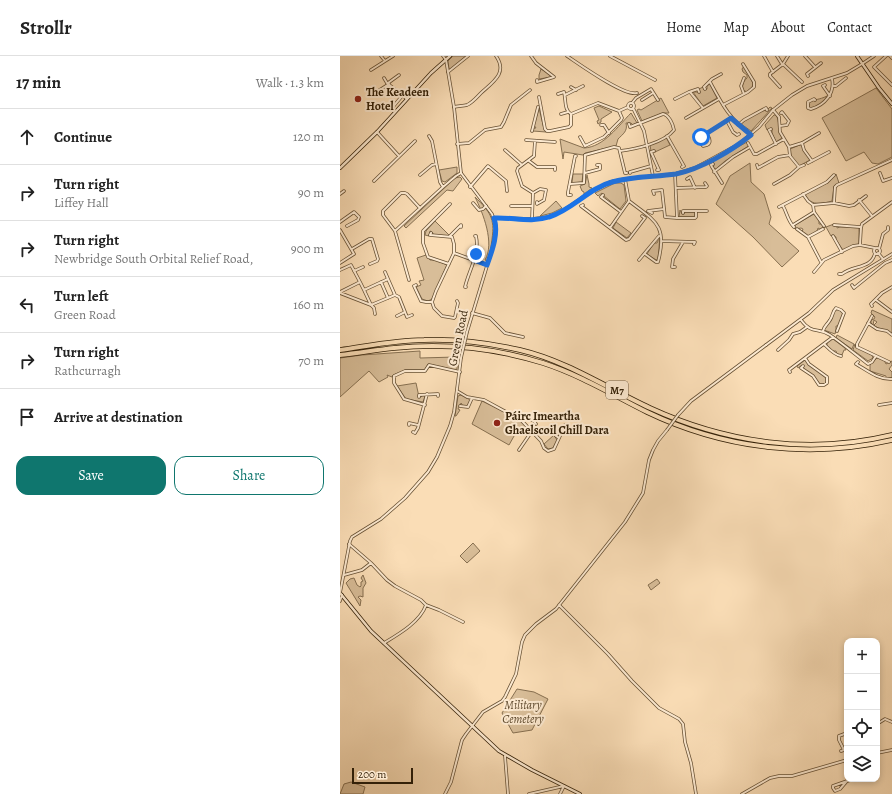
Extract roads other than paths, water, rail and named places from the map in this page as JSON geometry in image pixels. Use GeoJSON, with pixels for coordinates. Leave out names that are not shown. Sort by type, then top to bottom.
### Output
{"type":"FeatureCollection","features":[{"type":"Feature","properties":{"kind":"highway","name":"M7"},"geometry":{"type":"LineString","coordinates":[[340,350],[394,342],[424,340],[467,341],[521,350],[544,357],[601,381],[649,407],[685,423],[717,433],[757,441],[807,445],[856,442],[892,435]]}},
{"type":"Feature","properties":{"kind":"highway","name":"M7"},"geometry":{"type":"LineString","coordinates":[[340,356],[408,347],[445,346],[482,350],[519,357],[557,368],[584,379],[647,412],[670,422],[699,433],[732,442],[762,447],[806,450],[856,447],[892,440]]}},
{"type":"Feature","properties":{"kind":"main road"},"geometry":{"type":"LineString","coordinates":[[340,168],[377,132],[431,73],[450,56]]}},
{"type":"Feature","properties":{"kind":"main road"},"geometry":{"type":"LineString","coordinates":[[856,56],[892,104]]}},
{"type":"Feature","properties":{"kind":"main road"},"geometry":{"type":"LineString","coordinates":[[341,593],[372,631],[504,756],[580,794]]}},
{"type":"Feature","properties":{"kind":"street"},"geometry":{"type":"LineString","coordinates":[[381,56],[385,62]]}},
{"type":"Feature","properties":{"kind":"street"},"geometry":{"type":"LineString","coordinates":[[371,70],[393,56]]}},
{"type":"Feature","properties":{"kind":"street"},"geometry":{"type":"LineString","coordinates":[[443,56],[446,60],[454,107],[461,174],[494,218],[532,220],[549,217],[564,210],[586,195],[610,182],[675,174],[702,165],[739,144],[751,135],[773,110],[792,95],[808,86],[847,73],[874,56]]}},
{"type":"Feature","properties":{"kind":"street"},"geometry":{"type":"LineString","coordinates":[[448,72],[468,56]]}},
{"type":"Feature","properties":{"kind":"street"},"geometry":{"type":"LineString","coordinates":[[454,107],[468,104],[497,79],[500,72],[500,66],[499,60],[496,56]]}},
{"type":"Feature","properties":{"kind":"street"},"geometry":{"type":"LineString","coordinates":[[531,56],[536,63],[554,77],[537,81]]}},
{"type":"Feature","properties":{"kind":"street"},"geometry":{"type":"LineString","coordinates":[[567,56],[605,81],[632,93],[637,92]]}},
{"type":"Feature","properties":{"kind":"street"},"geometry":{"type":"LineString","coordinates":[[610,56],[655,80]]}},
{"type":"Feature","properties":{"kind":"street"},"geometry":{"type":"LineString","coordinates":[[764,56],[773,72]]}},
{"type":"Feature","properties":{"kind":"street"},"geometry":{"type":"LineString","coordinates":[[777,56],[783,64],[802,82]]}},
{"type":"Feature","properties":{"kind":"street"},"geometry":{"type":"LineString","coordinates":[[780,87],[770,76],[770,74],[783,64],[788,56]]}},
{"type":"Feature","properties":{"kind":"street"},"geometry":{"type":"LineString","coordinates":[[805,56],[815,67]]}},
{"type":"Feature","properties":{"kind":"street"},"geometry":{"type":"LineString","coordinates":[[886,56],[874,67],[892,85]]}},
{"type":"Feature","properties":{"kind":"street"},"geometry":{"type":"LineString","coordinates":[[808,76],[807,74],[821,63]]}},
{"type":"Feature","properties":{"kind":"street"},"geometry":{"type":"LineString","coordinates":[[723,105],[752,90],[754,84],[743,64]]}},
{"type":"Feature","properties":{"kind":"street"},"geometry":{"type":"LineString","coordinates":[[706,89],[704,86],[721,74]]}},
{"type":"Feature","properties":{"kind":"street"},"geometry":{"type":"LineString","coordinates":[[375,93],[399,75]]}},
{"type":"Feature","properties":{"kind":"street"},"geometry":{"type":"LineString","coordinates":[[384,78],[402,96],[408,99]]}},
{"type":"Feature","properties":{"kind":"street"},"geometry":{"type":"LineString","coordinates":[[744,78],[741,86],[744,94]]}},
{"type":"Feature","properties":{"kind":"street"},"geometry":{"type":"LineString","coordinates":[[815,100],[814,99],[808,102],[808,108],[811,109],[818,106],[830,96],[833,86],[832,78]]}},
{"type":"Feature","properties":{"kind":"street"},"geometry":{"type":"LineString","coordinates":[[833,86],[836,86],[846,78]]}},
{"type":"Feature","properties":{"kind":"street"},"geometry":{"type":"LineString","coordinates":[[710,82],[731,118],[751,135]]}},
{"type":"Feature","properties":{"kind":"street"},"geometry":{"type":"LineString","coordinates":[[825,85],[823,86],[830,96]]}},
{"type":"Feature","properties":{"kind":"street"},"geometry":{"type":"LineString","coordinates":[[565,95],[583,86]]}},
{"type":"Feature","properties":{"kind":"street"},"geometry":{"type":"LineString","coordinates":[[571,87],[576,90]]}},
{"type":"Feature","properties":{"kind":"street"},"geometry":{"type":"LineString","coordinates":[[675,99],[698,89],[699,92]]}},
{"type":"Feature","properties":{"kind":"street"},"geometry":{"type":"LineString","coordinates":[[457,144],[469,143],[485,130],[501,127],[511,105],[530,90]]}},
{"type":"Feature","properties":{"kind":"street"},"geometry":{"type":"LineString","coordinates":[[561,114],[568,112],[572,114],[598,103],[619,111],[628,107],[629,104],[636,98],[651,90],[658,100]]}},
{"type":"Feature","properties":{"kind":"street"},"geometry":{"type":"LineString","coordinates":[[558,94],[564,92],[565,95]]}},
{"type":"Feature","properties":{"kind":"street"},"geometry":{"type":"LineString","coordinates":[[690,92],[703,108]]}},
{"type":"Feature","properties":{"kind":"street"},"geometry":{"type":"LineString","coordinates":[[642,100],[653,93]]}},
{"type":"Feature","properties":{"kind":"street"},"geometry":{"type":"LineString","coordinates":[[565,95],[568,112]]}},
{"type":"Feature","properties":{"kind":"street"},"geometry":{"type":"LineString","coordinates":[[392,108],[402,96]]}},
{"type":"Feature","properties":{"kind":"street"},"geometry":{"type":"LineString","coordinates":[[539,97],[545,129],[547,131],[569,127],[572,114]]}},
{"type":"Feature","properties":{"kind":"street"},"geometry":{"type":"LineString","coordinates":[[686,118],[719,99]]}},
{"type":"Feature","properties":{"kind":"street"},"geometry":{"type":"LineString","coordinates":[[632,103],[647,146],[653,176]]}},
{"type":"Feature","properties":{"kind":"street"},"geometry":{"type":"LineString","coordinates":[[532,131],[534,127],[536,107],[541,106]]}},
{"type":"Feature","properties":{"kind":"street"},"geometry":{"type":"LineString","coordinates":[[628,107],[630,109],[633,108]]}},
{"type":"Feature","properties":{"kind":"street"},"geometry":{"type":"LineString","coordinates":[[738,125],[766,108],[767,110]]}},
{"type":"Feature","properties":{"kind":"street"},"geometry":{"type":"LineString","coordinates":[[773,110],[779,117],[780,132],[789,147],[790,155],[799,167]]}},
{"type":"Feature","properties":{"kind":"street"},"geometry":{"type":"LineString","coordinates":[[580,137],[584,146],[586,146],[604,137],[622,119],[619,111]]}},
{"type":"Feature","properties":{"kind":"street"},"geometry":{"type":"LineString","coordinates":[[780,126],[785,126],[789,121],[782,112],[781,113]]}},
{"type":"Feature","properties":{"kind":"street"},"geometry":{"type":"LineString","coordinates":[[620,152],[647,146],[667,136],[674,130],[669,118],[665,114],[630,127],[629,124]]}},
{"type":"Feature","properties":{"kind":"street"},"geometry":{"type":"LineString","coordinates":[[706,137],[708,136],[710,138],[710,143],[707,146],[703,146],[700,141],[701,137],[731,118]]}},
{"type":"Feature","properties":{"kind":"street"},"geometry":{"type":"LineString","coordinates":[[727,121],[733,132],[737,135],[739,134]]}},
{"type":"Feature","properties":{"kind":"street"},"geometry":{"type":"LineString","coordinates":[[601,125],[604,125],[609,133]]}},
{"type":"Feature","properties":{"kind":"street"},"geometry":{"type":"LineString","coordinates":[[771,129],[769,130],[776,144]]}},
{"type":"Feature","properties":{"kind":"street"},"geometry":{"type":"LineString","coordinates":[[377,132],[399,156]]}},
{"type":"Feature","properties":{"kind":"street"},"geometry":{"type":"LineString","coordinates":[[789,147],[802,143],[819,133]]}},
{"type":"Feature","properties":{"kind":"street"},"geometry":{"type":"LineString","coordinates":[[429,136],[432,141],[440,182],[443,187]]}},
{"type":"Feature","properties":{"kind":"street"},"geometry":{"type":"LineString","coordinates":[[667,136],[684,166],[682,167]]}},
{"type":"Feature","properties":{"kind":"street"},"geometry":{"type":"LineString","coordinates":[[748,143],[754,154],[757,154],[784,139]]}},
{"type":"Feature","properties":{"kind":"street"},"geometry":{"type":"LineString","coordinates":[[526,140],[555,142]]}},
{"type":"Feature","properties":{"kind":"street"},"geometry":{"type":"LineString","coordinates":[[374,181],[415,141]]}},
{"type":"Feature","properties":{"kind":"street"},"geometry":{"type":"LineString","coordinates":[[533,193],[522,186],[517,171],[518,168],[534,156],[535,141]]}},
{"type":"Feature","properties":{"kind":"street"},"geometry":{"type":"LineString","coordinates":[[802,143],[804,150],[812,160]]}},
{"type":"Feature","properties":{"kind":"street"},"geometry":{"type":"LineString","coordinates":[[570,184],[583,184],[585,173],[585,155],[617,147],[619,148],[625,173],[651,166]]}},
{"type":"Feature","properties":{"kind":"street"},"geometry":{"type":"LineString","coordinates":[[714,172],[733,157],[750,147]]}},
{"type":"Feature","properties":{"kind":"street"},"geometry":{"type":"LineString","coordinates":[[506,150],[522,165]]}},
{"type":"Feature","properties":{"kind":"street"},"geometry":{"type":"LineString","coordinates":[[654,151],[652,152],[659,170],[657,170]]}},
{"type":"Feature","properties":{"kind":"street"},"geometry":{"type":"LineString","coordinates":[[808,163],[829,152]]}},
{"type":"Feature","properties":{"kind":"street"},"geometry":{"type":"LineString","coordinates":[[757,165],[758,168],[778,157],[790,155]]}},
{"type":"Feature","properties":{"kind":"street"},"geometry":{"type":"LineString","coordinates":[[571,195],[568,195],[576,156]]}},
{"type":"Feature","properties":{"kind":"street"},"geometry":{"type":"LineString","coordinates":[[529,160],[536,166],[555,167],[555,170]]}},
{"type":"Feature","properties":{"kind":"street"},"geometry":{"type":"LineString","coordinates":[[834,203],[835,187],[892,160]]}},
{"type":"Feature","properties":{"kind":"street"},"geometry":{"type":"LineString","coordinates":[[650,162],[655,161]]}},
{"type":"Feature","properties":{"kind":"street"},"geometry":{"type":"LineString","coordinates":[[420,175],[432,165],[436,164]]}},
{"type":"Feature","properties":{"kind":"street"},"geometry":{"type":"LineString","coordinates":[[713,164],[711,165],[714,172],[722,183]]}},
{"type":"Feature","properties":{"kind":"street"},"geometry":{"type":"LineString","coordinates":[[585,173],[600,169],[600,165],[598,165]]}},
{"type":"Feature","properties":{"kind":"street"},"geometry":{"type":"LineString","coordinates":[[470,187],[487,166],[506,181],[507,191]]}},
{"type":"Feature","properties":{"kind":"street"},"geometry":{"type":"LineString","coordinates":[[774,184],[790,175],[799,167],[804,166]]}},
{"type":"Feature","properties":{"kind":"street"},"geometry":{"type":"LineString","coordinates":[[395,231],[453,178],[461,174]]}},
{"type":"Feature","properties":{"kind":"street"},"geometry":{"type":"LineString","coordinates":[[675,174],[677,218]]}},
{"type":"Feature","properties":{"kind":"street"},"geometry":{"type":"LineString","coordinates":[[880,174],[883,181],[892,178]]}},
{"type":"Feature","properties":{"kind":"street"},"geometry":{"type":"LineString","coordinates":[[779,207],[834,175]]}},
{"type":"Feature","properties":{"kind":"street"},"geometry":{"type":"LineString","coordinates":[[687,179],[690,177],[694,188]]}},
{"type":"Feature","properties":{"kind":"street"},"geometry":{"type":"LineString","coordinates":[[625,179],[629,201],[655,221],[659,229],[661,241],[658,262],[645,254]]}},
{"type":"Feature","properties":{"kind":"street"},"geometry":{"type":"LineString","coordinates":[[676,188],[694,188],[707,186],[706,184]]}},
{"type":"Feature","properties":{"kind":"street"},"geometry":{"type":"LineString","coordinates":[[533,193],[540,189],[546,190],[544,200],[537,204],[537,202]]}},
{"type":"Feature","properties":{"kind":"street"},"geometry":{"type":"LineString","coordinates":[[340,194],[344,191]]}},
{"type":"Feature","properties":{"kind":"street"},"geometry":{"type":"LineString","coordinates":[[654,194],[653,192],[662,191],[664,209],[667,218],[695,218],[696,211]]}},
{"type":"Feature","properties":{"kind":"street"},"geometry":{"type":"LineString","coordinates":[[409,280],[395,231],[382,213],[384,209],[401,193],[405,193],[420,208]]}},
{"type":"Feature","properties":{"kind":"street"},"geometry":{"type":"LineString","coordinates":[[532,220],[533,193]]}},
{"type":"Feature","properties":{"kind":"street"},"geometry":{"type":"LineString","coordinates":[[803,194],[813,205],[814,212],[820,223],[824,226]]}},
{"type":"Feature","properties":{"kind":"street"},"geometry":{"type":"LineString","coordinates":[[603,195],[601,197],[621,212]]}},
{"type":"Feature","properties":{"kind":"street"},"geometry":{"type":"LineString","coordinates":[[813,205],[834,203],[849,206],[866,196]]}},
{"type":"Feature","properties":{"kind":"street"},"geometry":{"type":"LineString","coordinates":[[859,200],[872,216]]}},
{"type":"Feature","properties":{"kind":"street"},"geometry":{"type":"LineString","coordinates":[[610,228],[629,201]]}},
{"type":"Feature","properties":{"kind":"street"},"geometry":{"type":"LineString","coordinates":[[860,245],[861,227],[864,222],[892,202]]}},
{"type":"Feature","properties":{"kind":"street"},"geometry":{"type":"LineString","coordinates":[[473,203],[479,210],[486,206]]}},
{"type":"Feature","properties":{"kind":"street"},"geometry":{"type":"LineString","coordinates":[[449,264],[428,257],[423,231],[450,204]]}},
{"type":"Feature","properties":{"kind":"street"},"geometry":{"type":"LineString","coordinates":[[583,205],[581,206],[623,238],[628,240],[645,218],[642,216]]}},
{"type":"Feature","properties":{"kind":"street"},"geometry":{"type":"LineString","coordinates":[[512,206],[532,206]]}},
{"type":"Feature","properties":{"kind":"street"},"geometry":{"type":"LineString","coordinates":[[783,206],[786,211],[788,221],[793,226],[814,212]]}},
{"type":"Feature","properties":{"kind":"street"},"geometry":{"type":"LineString","coordinates":[[652,213],[648,211],[664,209]]}},
{"type":"Feature","properties":{"kind":"street"},"geometry":{"type":"LineString","coordinates":[[683,213],[683,211],[707,211]]}},
{"type":"Feature","properties":{"kind":"street"},"geometry":{"type":"LineString","coordinates":[[340,222],[354,212],[359,217],[358,220],[348,226]]}},
{"type":"Feature","properties":{"kind":"street","name":"Green Road"},"geometry":{"type":"LineString","coordinates":[[349,544],[352,537],[381,519],[405,498],[428,472],[437,457],[450,426],[457,391],[461,358],[467,332],[494,242],[496,226],[494,218]]}},
{"type":"Feature","properties":{"kind":"street"},"geometry":{"type":"LineString","coordinates":[[431,233],[430,235],[450,236],[461,225],[462,227]]}},
{"type":"Feature","properties":{"kind":"street"},"geometry":{"type":"LineString","coordinates":[[834,225],[838,227],[861,227]]}},
{"type":"Feature","properties":{"kind":"street"},"geometry":{"type":"LineString","coordinates":[[808,237],[823,229]]}},
{"type":"Feature","properties":{"kind":"street"},"geometry":{"type":"LineString","coordinates":[[883,260],[878,253],[880,251],[879,249],[883,234],[889,229]]}},
{"type":"Feature","properties":{"kind":"street"},"geometry":{"type":"LineString","coordinates":[[340,230],[354,254],[340,263]]}},
{"type":"Feature","properties":{"kind":"street"},"geometry":{"type":"LineString","coordinates":[[799,230],[808,237],[821,262]]}},
{"type":"Feature","properties":{"kind":"street"},"geometry":{"type":"LineString","coordinates":[[450,236],[453,240],[454,253],[432,302],[434,308],[442,316],[454,318],[458,303],[457,301]]}},
{"type":"Feature","properties":{"kind":"street"},"geometry":{"type":"LineString","coordinates":[[465,287],[474,260],[476,249],[475,236]]}},
{"type":"Feature","properties":{"kind":"street"},"geometry":{"type":"LineString","coordinates":[[639,260],[659,236]]}},
{"type":"Feature","properties":{"kind":"street"},"geometry":{"type":"LineString","coordinates":[[835,238],[842,252]]}},
{"type":"Feature","properties":{"kind":"street"},"geometry":{"type":"LineString","coordinates":[[352,250],[369,239],[372,239],[378,259],[370,264]]}},
{"type":"Feature","properties":{"kind":"street"},"geometry":{"type":"LineString","coordinates":[[661,241],[695,242],[694,244]]}},
{"type":"Feature","properties":{"kind":"street"},"geometry":{"type":"LineString","coordinates":[[675,268],[672,267],[672,261],[683,242]]}},
{"type":"Feature","properties":{"kind":"street"},"geometry":{"type":"LineString","coordinates":[[814,272],[821,262],[853,246],[860,245],[879,249]]}},
{"type":"Feature","properties":{"kind":"street"},"geometry":{"type":"LineString","coordinates":[[841,275],[849,270],[868,264],[873,260],[875,248]]}},
{"type":"Feature","properties":{"kind":"street"},"geometry":{"type":"LineString","coordinates":[[454,253],[487,265]]}},
{"type":"Feature","properties":{"kind":"street"},"geometry":{"type":"LineString","coordinates":[[445,794],[451,782],[462,740],[483,712],[502,701],[516,674],[522,642],[525,635],[559,605],[625,522],[643,493],[649,460],[658,440],[678,415],[691,401],[809,314],[832,290],[892,254]]}},
{"type":"Feature","properties":{"kind":"street"},"geometry":{"type":"LineString","coordinates":[[852,285],[854,288],[885,263],[892,260]]}},
{"type":"Feature","properties":{"kind":"street"},"geometry":{"type":"LineString","coordinates":[[340,270],[351,265],[371,305],[374,308],[375,314]]}},
{"type":"Feature","properties":{"kind":"street"},"geometry":{"type":"LineString","coordinates":[[354,271],[363,267]]}},
{"type":"Feature","properties":{"kind":"street"},"geometry":{"type":"LineString","coordinates":[[385,272],[395,295],[399,297],[407,317],[412,315]]}},
{"type":"Feature","properties":{"kind":"street"},"geometry":{"type":"LineString","coordinates":[[364,290],[388,279]]}},
{"type":"Feature","properties":{"kind":"street"},"geometry":{"type":"LineString","coordinates":[[340,293],[360,282]]}},
{"type":"Feature","properties":{"kind":"street"},"geometry":{"type":"LineString","coordinates":[[381,282],[388,298]]}},
{"type":"Feature","properties":{"kind":"street"},"geometry":{"type":"LineString","coordinates":[[416,285],[414,286],[421,300],[432,302]]}},
{"type":"Feature","properties":{"kind":"street"},"geometry":{"type":"LineString","coordinates":[[872,306],[870,304],[882,293],[892,287]]}},
{"type":"Feature","properties":{"kind":"street"},"geometry":{"type":"LineString","coordinates":[[340,293],[371,305],[395,295]]}},
{"type":"Feature","properties":{"kind":"street"},"geometry":{"type":"LineString","coordinates":[[876,300],[892,312]]}},
{"type":"Feature","properties":{"kind":"street"},"geometry":{"type":"LineString","coordinates":[[823,332],[824,326],[830,321],[836,308],[841,310],[844,314],[837,331]]}},
{"type":"Feature","properties":{"kind":"street"},"geometry":{"type":"LineString","coordinates":[[397,316],[405,312]]}},
{"type":"Feature","properties":{"kind":"street"},"geometry":{"type":"LineString","coordinates":[[472,313],[490,318],[504,334],[523,336]]}},
{"type":"Feature","properties":{"kind":"street"},"geometry":{"type":"LineString","coordinates":[[872,317],[856,345],[887,362]]}},
{"type":"Feature","properties":{"kind":"street"},"geometry":{"type":"LineString","coordinates":[[801,320],[807,327],[814,331],[823,332],[833,337],[868,364]]}},
{"type":"Feature","properties":{"kind":"street"},"geometry":{"type":"LineString","coordinates":[[868,322],[877,329],[892,334]]}},
{"type":"Feature","properties":{"kind":"street"},"geometry":{"type":"LineString","coordinates":[[778,350],[793,334],[800,332],[807,327]]}},
{"type":"Feature","properties":{"kind":"street"},"geometry":{"type":"LineString","coordinates":[[790,372],[788,370],[833,337]]}},
{"type":"Feature","properties":{"kind":"street"},"geometry":{"type":"LineString","coordinates":[[824,344],[841,356]]}},
{"type":"Feature","properties":{"kind":"street"},"geometry":{"type":"LineString","coordinates":[[868,364],[872,362],[876,356]]}},
{"type":"Feature","properties":{"kind":"street"},"geometry":{"type":"LineString","coordinates":[[803,366],[801,368],[813,376],[819,385],[824,385],[827,383],[827,377],[809,364],[805,358]]}},
{"type":"Feature","properties":{"kind":"street"},"geometry":{"type":"LineString","coordinates":[[858,362],[856,364],[881,378],[892,379]]}},
{"type":"Feature","properties":{"kind":"street"},"geometry":{"type":"LineString","coordinates":[[868,364],[868,371]]}},
{"type":"Feature","properties":{"kind":"street"},"geometry":{"type":"LineString","coordinates":[[425,404],[404,399],[394,383],[394,376],[406,371],[425,371],[428,366],[460,372]]}},
{"type":"Feature","properties":{"kind":"street"},"geometry":{"type":"LineString","coordinates":[[457,391],[472,398],[484,400],[519,418],[525,422],[541,441],[544,448],[548,451],[554,449],[559,438],[556,435],[565,425]]}},
{"type":"Feature","properties":{"kind":"street"},"geometry":{"type":"LineString","coordinates":[[420,397],[419,394],[438,394],[438,396]]}},
{"type":"Feature","properties":{"kind":"street"},"geometry":{"type":"LineString","coordinates":[[413,432],[415,433],[419,425],[427,394]]}},
{"type":"Feature","properties":{"kind":"street"},"geometry":{"type":"LineString","coordinates":[[460,406],[468,407],[472,398]]}},
{"type":"Feature","properties":{"kind":"street"},"geometry":{"type":"LineString","coordinates":[[879,406],[892,403]]}},
{"type":"Feature","properties":{"kind":"street"},"geometry":{"type":"LineString","coordinates":[[519,418],[523,416],[534,421],[536,424]]}},
{"type":"Feature","properties":{"kind":"street"},"geometry":{"type":"LineString","coordinates":[[409,425],[409,423],[419,425]]}},
{"type":"Feature","properties":{"kind":"street"},"geometry":{"type":"LineString","coordinates":[[519,450],[532,432]]}},
{"type":"Feature","properties":{"kind":"street"},"geometry":{"type":"LineString","coordinates":[[349,544],[394,586],[422,600],[426,605],[440,610],[463,622]]}},
{"type":"Feature","properties":{"kind":"street"},"geometry":{"type":"LineString","coordinates":[[340,601],[349,544]]}},
{"type":"Feature","properties":{"kind":"street"},"geometry":{"type":"LineString","coordinates":[[344,575],[362,570],[371,563]]}},
{"type":"Feature","properties":{"kind":"street"},"geometry":{"type":"LineString","coordinates":[[384,643],[400,633],[417,619],[426,605]]}},
{"type":"Feature","properties":{"kind":"street"},"geometry":{"type":"LineString","coordinates":[[559,605],[659,708],[682,722],[686,747],[692,763],[696,794]]}},
{"type":"Feature","properties":{"kind":"street"},"geometry":{"type":"LineString","coordinates":[[880,722],[885,719],[892,722]]}},
{"type":"Feature","properties":{"kind":"street"},"geometry":{"type":"LineString","coordinates":[[841,751],[844,750],[839,740],[839,736],[844,734]]}},
{"type":"Feature","properties":{"kind":"street"},"geometry":{"type":"LineString","coordinates":[[880,752],[892,750]]}},
{"type":"Feature","properties":{"kind":"street"},"geometry":{"type":"LineString","coordinates":[[504,756],[508,794]]}},
{"type":"Feature","properties":{"kind":"street"},"geometry":{"type":"LineString","coordinates":[[742,794],[770,778],[779,776],[793,776],[844,761]]}},
{"type":"Feature","properties":{"kind":"street"},"geometry":{"type":"LineString","coordinates":[[846,782],[838,791],[834,790],[833,786],[846,782]]}},
{"type":"Feature","properties":{"kind":"street"},"geometry":{"type":"LineString","coordinates":[[529,794],[564,786]]}},
{"type":"Feature","properties":{"kind":"street"},"geometry":{"type":"LineString","coordinates":[[560,794],[564,786]]}},
{"type":"Feature","properties":{"kind":"place","name":"The Keadeen Hotel"},"geometry":{"type":"Point","coordinates":[358,99]}},
{"type":"Feature","properties":{"kind":"place","name":"Páirc Imeartha Ghaelscoil Chill Dara"},"geometry":{"type":"Point","coordinates":[497,423]}},
{"type":"Feature","properties":{"kind":"park label","name":"Military Cemetery"},"geometry":{"type":"Point","coordinates":[523,712]}}]}
